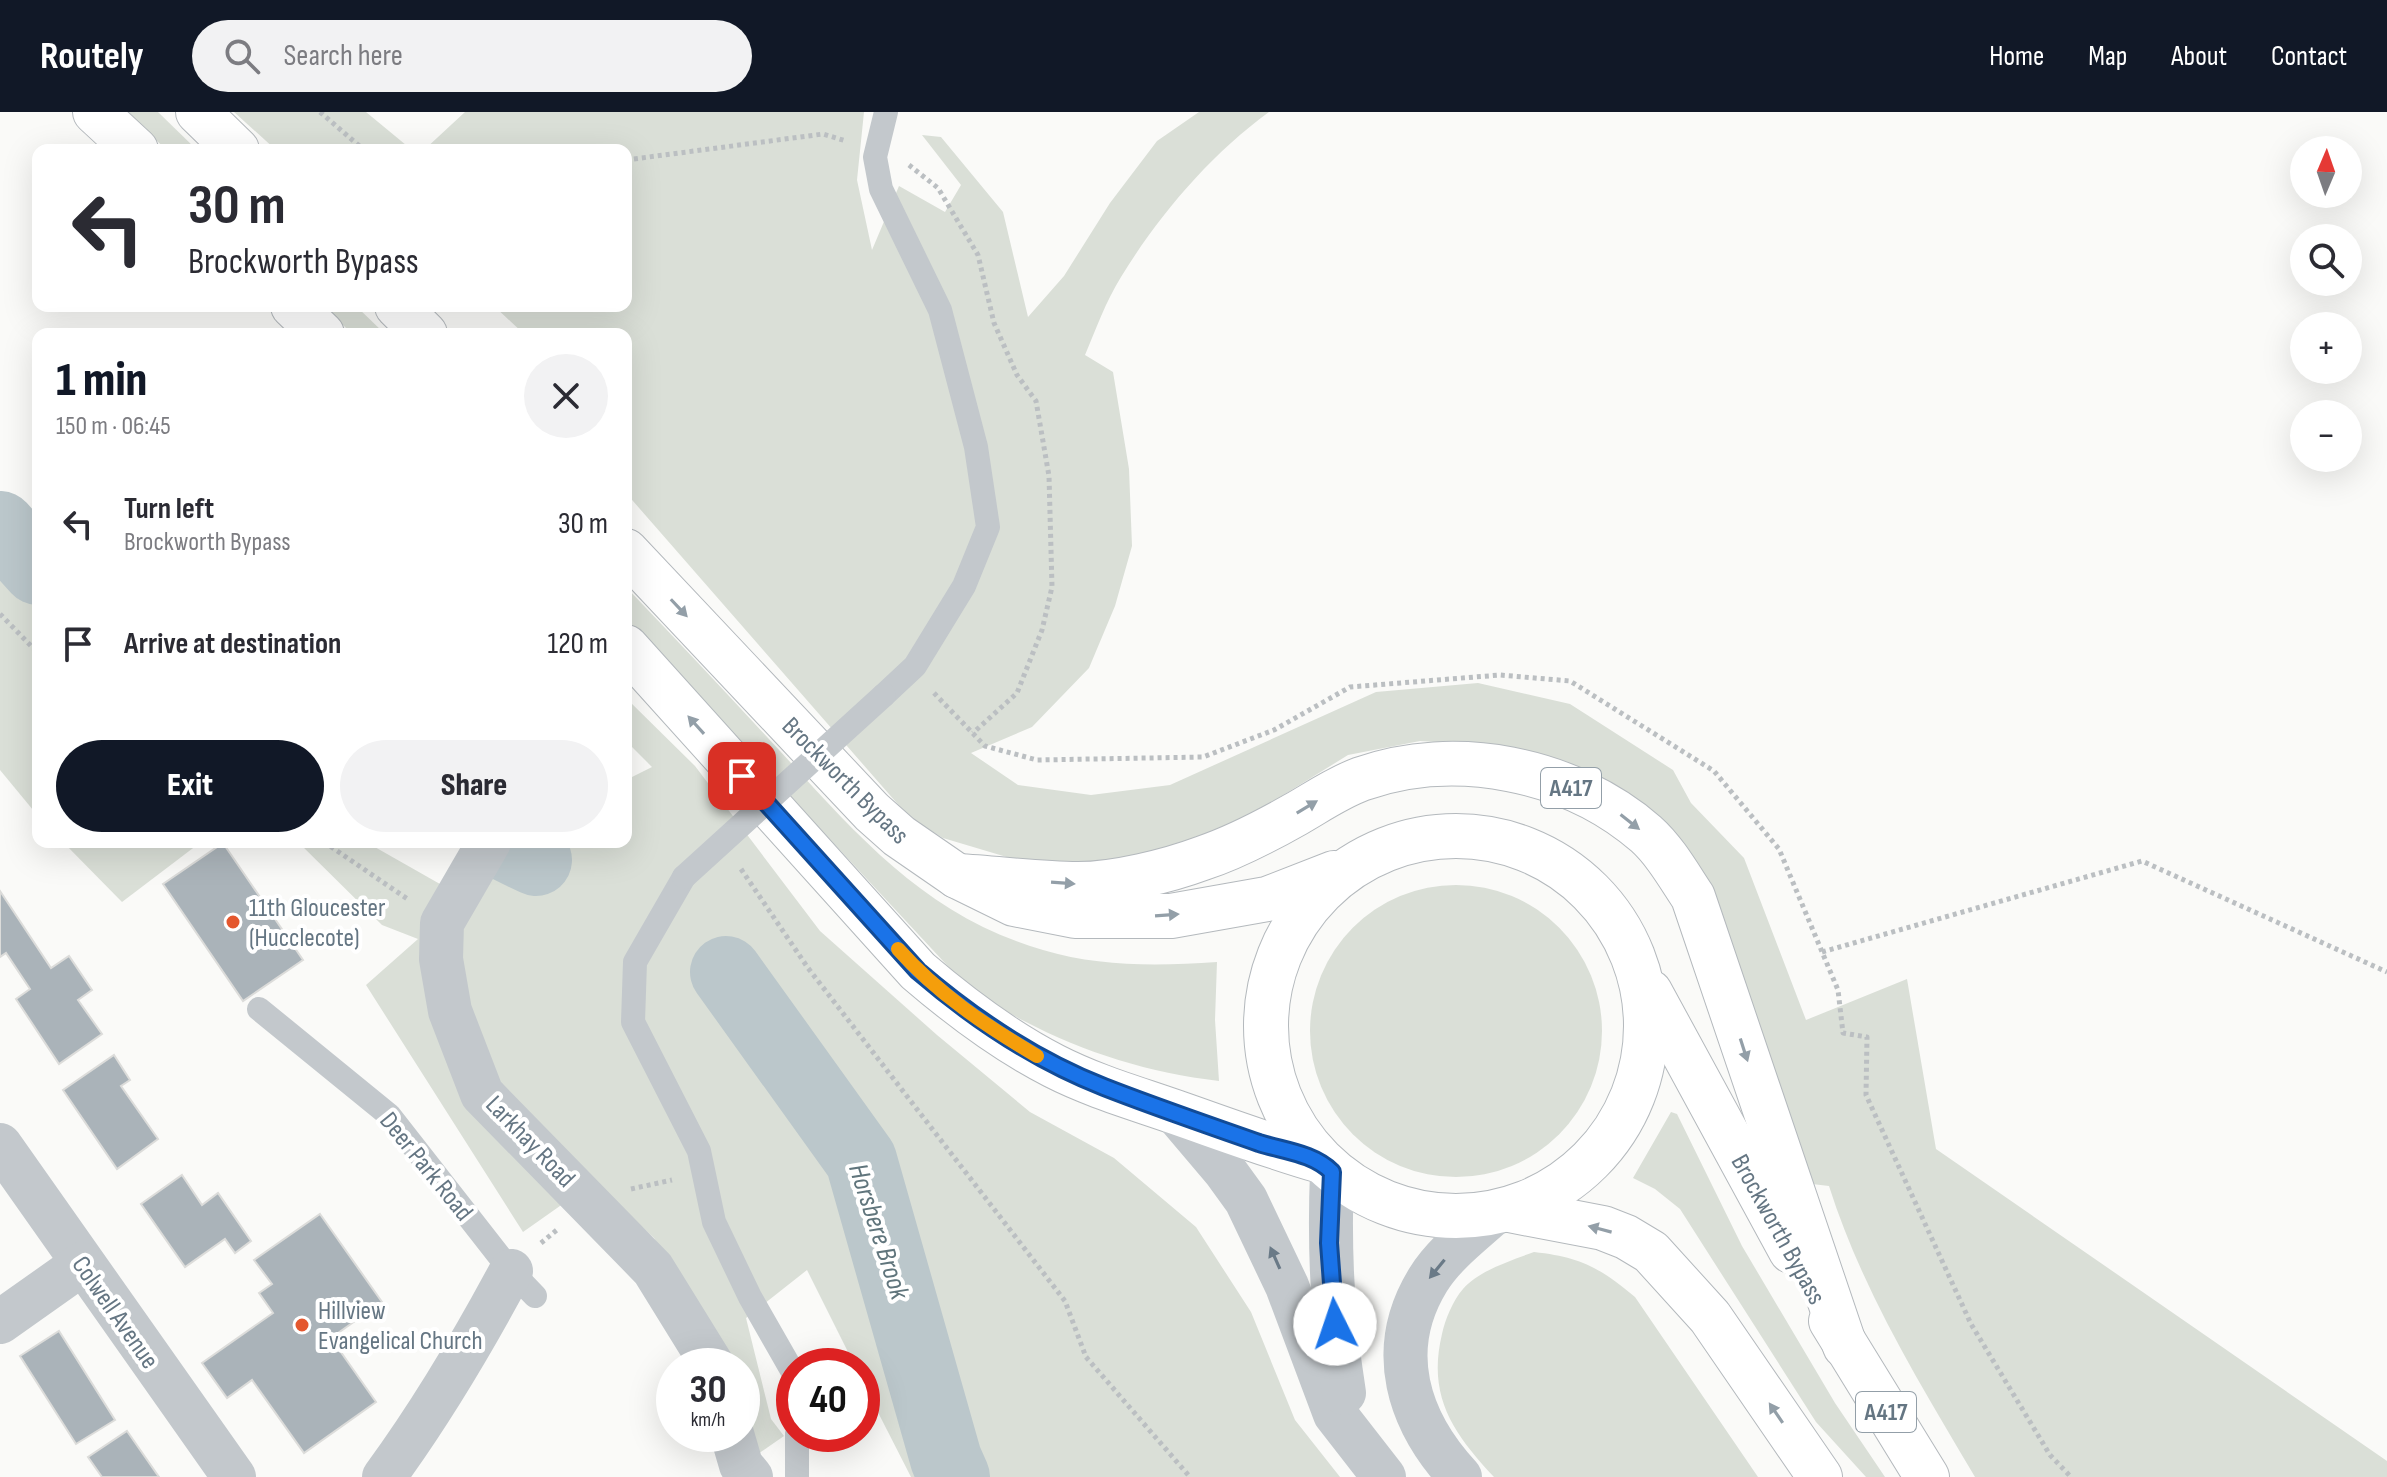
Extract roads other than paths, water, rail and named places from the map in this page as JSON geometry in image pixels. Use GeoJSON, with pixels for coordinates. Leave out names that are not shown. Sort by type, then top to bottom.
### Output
{"type":"FeatureCollection","features":[{"type":"Feature","properties":{"kind":"highway"},"geometry":{"type":"LineString","coordinates":[[95,112],[130,144]]}},
{"type":"Feature","properties":{"kind":"highway"},"geometry":{"type":"LineString","coordinates":[[198,112],[231,144]]}},
{"type":"Feature","properties":{"kind":"highway"},"geometry":{"type":"LineString","coordinates":[[299,312],[316,328]]}},
{"type":"Feature","properties":{"kind":"highway"},"geometry":{"type":"LineString","coordinates":[[403,312],[419,328]]}},
{"type":"Feature","properties":{"kind":"highway","name":"Brockworth Bypass"},"geometry":{"type":"LineString","coordinates":[[632,557],[872,812],[899,836],[957,876],[1014,904],[1075,916],[1171,916],[1267,899],[1352,866]]}},
{"type":"Feature","properties":{"kind":"highway"},"geometry":{"type":"LineString","coordinates":[[632,654],[901,953],[950,998],[1012,1041],[1055,1066],[1106,1088],[1326,1167],[1368,1196],[1407,1211],[1450,1217],[1501,1212],[1603,1228],[1626,1237],[1651,1252],[1710,1317],[1820,1477]]}},
{"type":"Feature","properties":{"kind":"highway","name":"A417"},"geometry":{"type":"LineString","coordinates":[[957,876],[1080,884],[1159,870],[1240,844],[1358,780],[1394,769],[1435,763],[1517,770],[1583,793],[1618,812],[1648,836],[1693,897],[1845,1346]]}},
{"type":"Feature","properties":{"kind":"highway"},"geometry":{"type":"LineString","coordinates":[[1326,1167],[1287,1116],[1268,1063],[1266,1007],[1280,952],[1309,903],[1352,866],[1383,849],[1418,839],[1453,835],[1490,838],[1524,848],[1557,863],[1585,885],[1610,911],[1628,942],[1641,975],[1648,1035],[1636,1093],[1607,1144],[1563,1185],[1501,1212]]}},
{"type":"Feature","properties":{"kind":"highway","name":"Brockworth Bypass"},"geometry":{"type":"LineString","coordinates":[[1641,975],[1756,1190],[1845,1346],[1927,1477]]}},
{"type":"Feature","properties":{"kind":"street","name":"Larkhay Road"},"geometry":{"type":"LineString","coordinates":[[483,853],[442,923],[441,959],[450,1011],[482,1094],[653,1269],[702,1348]]}},
{"type":"Feature","properties":{"kind":"street"},"geometry":{"type":"LineString","coordinates":[[1175,1112],[1225,1171],[1252,1211],[1287,1286],[1335,1414],[1375,1466]]}},
{"type":"Feature","properties":{"kind":"street","name":"Colwell Avenue"},"geometry":{"type":"LineString","coordinates":[[0,1145],[234,1477]]}},
{"type":"Feature","properties":{"kind":"street"},"geometry":{"type":"LineString","coordinates":[[1326,1167],[1337,1351],[1344,1394],[1375,1466]]}},
{"type":"Feature","properties":{"kind":"street"},"geometry":{"type":"LineString","coordinates":[[1460,1477],[1421,1426],[1405,1363],[1406,1336],[1415,1306],[1429,1279],[1449,1254],[1501,1212]]}},
{"type":"Feature","properties":{"kind":"street"},"geometry":{"type":"LineString","coordinates":[[0,1322],[82,1264]]}},
{"type":"Feature","properties":{"kind":"street"},"geometry":{"type":"LineString","coordinates":[[384,1477],[523,1283]]}},
{"type":"Feature","properties":{"kind":"street"},"geometry":{"type":"LineString","coordinates":[[737,1452],[741,1465],[751,1477]]}},
{"type":"Feature","properties":{"kind":"lane"},"geometry":{"type":"LineString","coordinates":[[779,1348],[750,1297],[714,1222],[699,1151],[633,1022],[635,962],[684,877],[915,666],[964,586],[988,527],[976,447],[940,310],[881,189],[875,157],[886,112]]}},
{"type":"Feature","properties":{"kind":"lane","name":"Deer Park Road"},"geometry":{"type":"LineString","coordinates":[[259,1009],[389,1115],[523,1283]]}},
{"type":"Feature","properties":{"kind":"lane"},"geometry":{"type":"LineString","coordinates":[[797,1452],[797,1477]]}},
{"type":"Feature","properties":{"kind":"waterway","name":"Horsbere Brook"},"geometry":{"type":"LineString","coordinates":[[0,527],[32,562]]}},
{"type":"Feature","properties":{"kind":"waterway","name":"Horsbere Brook"},"geometry":{"type":"LineString","coordinates":[[511,848],[536,860]]}},
{"type":"Feature","properties":{"kind":"waterway","name":"Horsbere Brook"},"geometry":{"type":"LineString","coordinates":[[726,972],[861,1160],[946,1459],[954,1477]]}},
{"type":"Feature","properties":{"kind":"place","name":"11th Gloucester (Hucclecote)"},"geometry":{"type":"Point","coordinates":[233,922]}},
{"type":"Feature","properties":{"kind":"place","name":"Hillview Evangelical Church"},"geometry":{"type":"Point","coordinates":[302,1325]}}]}
